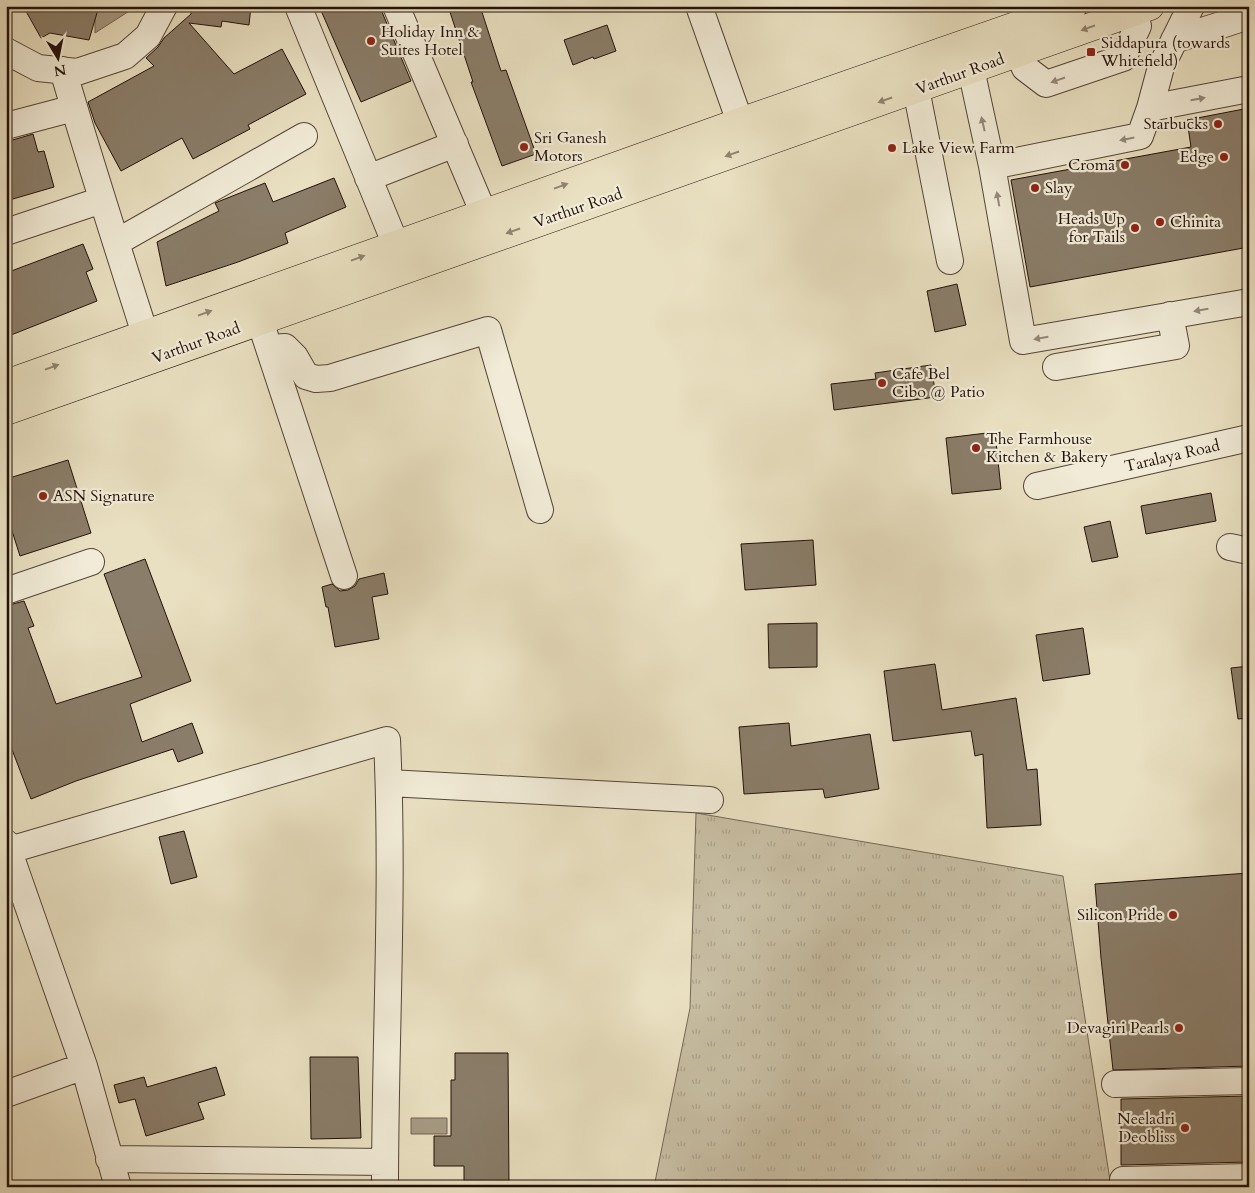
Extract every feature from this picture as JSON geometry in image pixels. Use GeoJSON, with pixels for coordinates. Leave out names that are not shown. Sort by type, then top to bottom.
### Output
{"type":"FeatureCollection","features":[{"type":"Feature","properties":{"kind":"main road","name":"Varthur Road"},"geometry":{"type":"LineString","coordinates":[[6,384],[740,122],[1073,6]]}},
{"type":"Feature","properties":{"kind":"main road","name":"Varthur Road"},"geometry":{"type":"LineString","coordinates":[[6,410],[1143,9]]}},
{"type":"Feature","properties":{"kind":"street"},"geometry":{"type":"LineString","coordinates":[[6,51],[38,68],[77,72],[124,56],[148,36],[164,6]]}},
{"type":"Feature","properties":{"kind":"street"},"geometry":{"type":"LineString","coordinates":[[298,6],[396,245]]}},
{"type":"Feature","properties":{"kind":"street"},"geometry":{"type":"LineString","coordinates":[[396,6],[484,214]]}},
{"type":"Feature","properties":{"kind":"street"},"geometry":{"type":"LineString","coordinates":[[700,6],[740,122]]}},
{"type":"Feature","properties":{"kind":"street"},"geometry":{"type":"LineString","coordinates":[[992,166],[1140,136],[1150,108],[1160,67],[1191,6]]}},
{"type":"Feature","properties":{"kind":"street"},"geometry":{"type":"LineString","coordinates":[[1018,53],[1025,68],[1046,84],[1123,58],[1138,26],[1143,9]]}},
{"type":"Feature","properties":{"kind":"street"},"geometry":{"type":"LineString","coordinates":[[1174,40],[1249,16]]}},
{"type":"Feature","properties":{"kind":"street"},"geometry":{"type":"LineString","coordinates":[[971,69],[992,166],[1023,342],[1249,302]]}},
{"type":"Feature","properties":{"kind":"street"},"geometry":{"type":"LineString","coordinates":[[63,70],[145,334]]}},
{"type":"Feature","properties":{"kind":"street"},"geometry":{"type":"LineString","coordinates":[[1150,108],[1249,89]]}},
{"type":"Feature","properties":{"kind":"street"},"geometry":{"type":"LineString","coordinates":[[916,90],[950,261]]}},
{"type":"Feature","properties":{"kind":"street"},"geometry":{"type":"LineString","coordinates":[[6,126],[74,108]]}},
{"type":"Feature","properties":{"kind":"street"},"geometry":{"type":"LineString","coordinates":[[117,242],[304,136]]}},
{"type":"Feature","properties":{"kind":"street"},"geometry":{"type":"LineString","coordinates":[[368,178],[454,144]]}},
{"type":"Feature","properties":{"kind":"street"},"geometry":{"type":"LineString","coordinates":[[6,232],[102,200]]}},
{"type":"Feature","properties":{"kind":"street"},"geometry":{"type":"LineString","coordinates":[[1056,367],[1176,346],[1170,315]]}},
{"type":"Feature","properties":{"kind":"street"},"geometry":{"type":"LineString","coordinates":[[260,320],[344,576]]}},
{"type":"Feature","properties":{"kind":"street"},"geometry":{"type":"LineString","coordinates":[[270,348],[285,347],[295,357],[306,376],[316,379],[330,378],[488,330],[540,510]]}},
{"type":"Feature","properties":{"kind":"street","name":"Taralaya Road"},"geometry":{"type":"LineString","coordinates":[[1037,486],[1249,438]]}},
{"type":"Feature","properties":{"kind":"street"},"geometry":{"type":"LineString","coordinates":[[6,591],[91,562]]}},
{"type":"Feature","properties":{"kind":"street"},"geometry":{"type":"LineString","coordinates":[[109,1159],[385,1174],[388,1010],[389,783],[387,740],[7,848],[84,1066],[109,1159],[118,1187]]}},
{"type":"Feature","properties":{"kind":"street"},"geometry":{"type":"LineString","coordinates":[[389,783],[710,800]]}},
{"type":"Feature","properties":{"kind":"street"},"geometry":{"type":"LineString","coordinates":[[6,1094],[84,1066]]}},
{"type":"Feature","properties":{"kind":"street"},"geometry":{"type":"LineString","coordinates":[[1115,1084],[1249,1081]]}},
{"type":"Feature","properties":{"kind":"street"},"geometry":{"type":"LineString","coordinates":[[1123,1180],[1249,1177]]}},
{"type":"Feature","properties":{"kind":"green space"},"geometry":{"type":"Polygon","coordinates":[[[696,813],[1063,876],[1111,1187],[654,1187],[690,1008],[696,813]]]}},
{"type":"Feature","properties":{"kind":"shaded area"},"geometry":{"type":"Polygon","coordinates":[[[99,6],[133,6],[134,8],[95,33],[95,9],[99,6]]]}},
{"type":"Feature","properties":{"kind":"shaded area"},"geometry":{"type":"Polygon","coordinates":[[[411,1118],[447,1118],[447,1134],[411,1134],[411,1118]]]}},
{"type":"Feature","properties":{"kind":"building"},"geometry":{"type":"Polygon","coordinates":[[[23,6],[99,6],[89,40],[50,33],[41,38],[23,6]]]}},
{"type":"Feature","properties":{"kind":"building"},"geometry":{"type":"Polygon","coordinates":[[[192,6],[251,6],[249,25],[222,21],[221,27],[189,23],[234,74],[282,49],[306,94],[248,125],[250,129],[193,159],[182,138],[121,171],[95,123],[88,102],[154,66],[146,58],[158,47],[164,38],[191,14],[192,6]]]}},
{"type":"Feature","properties":{"kind":"building","name":"Holiday Inn & Suites Hotel"},"geometry":{"type":"Polygon","coordinates":[[[319,6],[381,6],[411,81],[361,102],[319,6]]]}},
{"type":"Feature","properties":{"kind":"building"},"geometry":{"type":"Polygon","coordinates":[[[448,6],[480,6],[501,71],[506,70],[536,154],[502,166],[471,82],[473,82],[448,6]]]}},
{"type":"Feature","properties":{"kind":"building"},"geometry":{"type":"Polygon","coordinates":[[[607,25],[616,51],[573,65],[564,40],[607,25]]]}},
{"type":"Feature","properties":{"kind":"building"},"geometry":{"type":"Polygon","coordinates":[[[1249,108],[1249,247],[1030,287],[1011,180],[1191,147],[1187,120],[1249,108]]]}},
{"type":"Feature","properties":{"kind":"building"},"geometry":{"type":"Polygon","coordinates":[[[33,134],[38,152],[44,151],[54,187],[6,201],[6,142],[33,134]]]}},
{"type":"Feature","properties":{"kind":"building"},"geometry":{"type":"Polygon","coordinates":[[[334,178],[346,207],[285,233],[288,243],[166,286],[157,242],[219,211],[215,203],[265,183],[273,202],[334,178]]]}},
{"type":"Feature","properties":{"kind":"building"},"geometry":{"type":"Polygon","coordinates":[[[83,244],[93,269],[86,272],[97,301],[6,337],[6,273],[83,244]]]}},
{"type":"Feature","properties":{"kind":"building"},"geometry":{"type":"Polygon","coordinates":[[[957,284],[966,325],[935,332],[927,291],[957,284]]]}},
{"type":"Feature","properties":{"kind":"building"},"geometry":{"type":"Polygon","coordinates":[[[931,365],[936,397],[834,410],[831,384],[876,379],[875,373],[931,365]]]}},
{"type":"Feature","properties":{"kind":"building"},"geometry":{"type":"Polygon","coordinates":[[[995,432],[1001,489],[952,494],[946,438],[995,432]]]}},
{"type":"Feature","properties":{"kind":"building","name":"ASN Signature"},"geometry":{"type":"Polygon","coordinates":[[[68,460],[91,533],[20,556],[6,512],[6,479],[68,460]]]}},
{"type":"Feature","properties":{"kind":"building"},"geometry":{"type":"Polygon","coordinates":[[[1211,493],[1216,521],[1146,534],[1141,506],[1211,493]]]}},
{"type":"Feature","properties":{"kind":"building"},"geometry":{"type":"Polygon","coordinates":[[[1110,521],[1118,557],[1092,562],[1084,527],[1110,521]]]}},
{"type":"Feature","properties":{"kind":"building"},"geometry":{"type":"Polygon","coordinates":[[[813,540],[816,585],[745,590],[741,544],[813,540]]]}},
{"type":"Feature","properties":{"kind":"building"},"geometry":{"type":"Polygon","coordinates":[[[145,559],[191,681],[130,704],[142,742],[192,723],[203,753],[178,762],[173,749],[76,781],[31,799],[6,734],[6,606],[24,601],[34,626],[28,628],[56,704],[142,677],[104,574],[145,559]]]}},
{"type":"Feature","properties":{"kind":"building"},"geometry":{"type":"Polygon","coordinates":[[[384,573],[388,594],[372,597],[379,639],[335,647],[328,607],[326,607],[322,587],[332,584],[340,591],[348,590],[355,586],[359,579],[384,573]]]}},
{"type":"Feature","properties":{"kind":"building"},"geometry":{"type":"Polygon","coordinates":[[[817,623],[817,667],[769,668],[768,624],[817,623]]]}},
{"type":"Feature","properties":{"kind":"building"},"geometry":{"type":"Polygon","coordinates":[[[1083,628],[1090,674],[1043,681],[1036,635],[1083,628]]]}},
{"type":"Feature","properties":{"kind":"building"},"geometry":{"type":"Polygon","coordinates":[[[935,664],[942,710],[1016,698],[1027,770],[1037,769],[1041,825],[987,828],[983,754],[975,756],[971,731],[893,741],[884,671],[935,664]]]}},
{"type":"Feature","properties":{"kind":"building"},"geometry":{"type":"Polygon","coordinates":[[[1249,666],[1249,718],[1238,719],[1231,668],[1249,666]]]}},
{"type":"Feature","properties":{"kind":"building"},"geometry":{"type":"Polygon","coordinates":[[[789,723],[791,746],[870,734],[879,789],[825,798],[823,789],[744,794],[739,727],[789,723]]]}},
{"type":"Feature","properties":{"kind":"building"},"geometry":{"type":"Polygon","coordinates":[[[184,831],[197,877],[171,884],[159,837],[184,831]]]}},
{"type":"Feature","properties":{"kind":"building"},"geometry":{"type":"Polygon","coordinates":[[[1249,873],[1249,1066],[1113,1070],[1095,884],[1249,873]]]}},
{"type":"Feature","properties":{"kind":"building"},"geometry":{"type":"Polygon","coordinates":[[[455,1053],[508,1053],[509,1187],[464,1187],[464,1166],[434,1166],[434,1136],[451,1136],[451,1080],[455,1080],[455,1053]]]}},
{"type":"Feature","properties":{"kind":"building"},"geometry":{"type":"Polygon","coordinates":[[[310,1057],[358,1057],[361,1138],[311,1139],[310,1057]]]}},
{"type":"Feature","properties":{"kind":"building"},"geometry":{"type":"Polygon","coordinates":[[[216,1067],[225,1095],[198,1103],[204,1119],[146,1136],[135,1099],[119,1103],[114,1085],[144,1077],[147,1087],[216,1067]]]}},
{"type":"Feature","properties":{"kind":"building","name":"Neeladri Deobliss"},"geometry":{"type":"Polygon","coordinates":[[[1249,1096],[1249,1162],[1121,1165],[1121,1099],[1249,1096]]]}},
{"type":"Feature","properties":{"kind":"place","name":"Holiday Inn & Suites Hotel"},"geometry":{"type":"Point","coordinates":[371,41]}},
{"type":"Feature","properties":{"kind":"place","name":"Siddapura (towards Whitefield)"},"geometry":{"type":"Point","coordinates":[1091,52]}},
{"type":"Feature","properties":{"kind":"place","name":"Starbucks"},"geometry":{"type":"Point","coordinates":[1218,124]}},
{"type":"Feature","properties":{"kind":"place","name":"Sri Ganesh Motors"},"geometry":{"type":"Point","coordinates":[524,147]}},
{"type":"Feature","properties":{"kind":"place","name":"Lake View Farm"},"geometry":{"type":"Point","coordinates":[892,148]}},
{"type":"Feature","properties":{"kind":"place","name":"Edge"},"geometry":{"type":"Point","coordinates":[1224,157]}},
{"type":"Feature","properties":{"kind":"place","name":"Cromā"},"geometry":{"type":"Point","coordinates":[1125,165]}},
{"type":"Feature","properties":{"kind":"place","name":"Slay"},"geometry":{"type":"Point","coordinates":[1035,188]}},
{"type":"Feature","properties":{"kind":"place","name":"Chinita"},"geometry":{"type":"Point","coordinates":[1160,222]}},
{"type":"Feature","properties":{"kind":"place","name":"Heads Up for Tails"},"geometry":{"type":"Point","coordinates":[1135,228]}},
{"type":"Feature","properties":{"kind":"place","name":"Cafe Bel Cibo @ Patio"},"geometry":{"type":"Point","coordinates":[882,383]}},
{"type":"Feature","properties":{"kind":"place","name":"The Farmhouse Kitchen & Bakery"},"geometry":{"type":"Point","coordinates":[976,448]}},
{"type":"Feature","properties":{"kind":"place","name":"ASN Signature"},"geometry":{"type":"Point","coordinates":[43,496]}},
{"type":"Feature","properties":{"kind":"place","name":"Silicon Pride"},"geometry":{"type":"Point","coordinates":[1173,915]}},
{"type":"Feature","properties":{"kind":"place","name":"Devagiri Pearls"},"geometry":{"type":"Point","coordinates":[1179,1028]}},
{"type":"Feature","properties":{"kind":"place","name":"Neeladri Deobliss"},"geometry":{"type":"Point","coordinates":[1185,1128]}}]}
